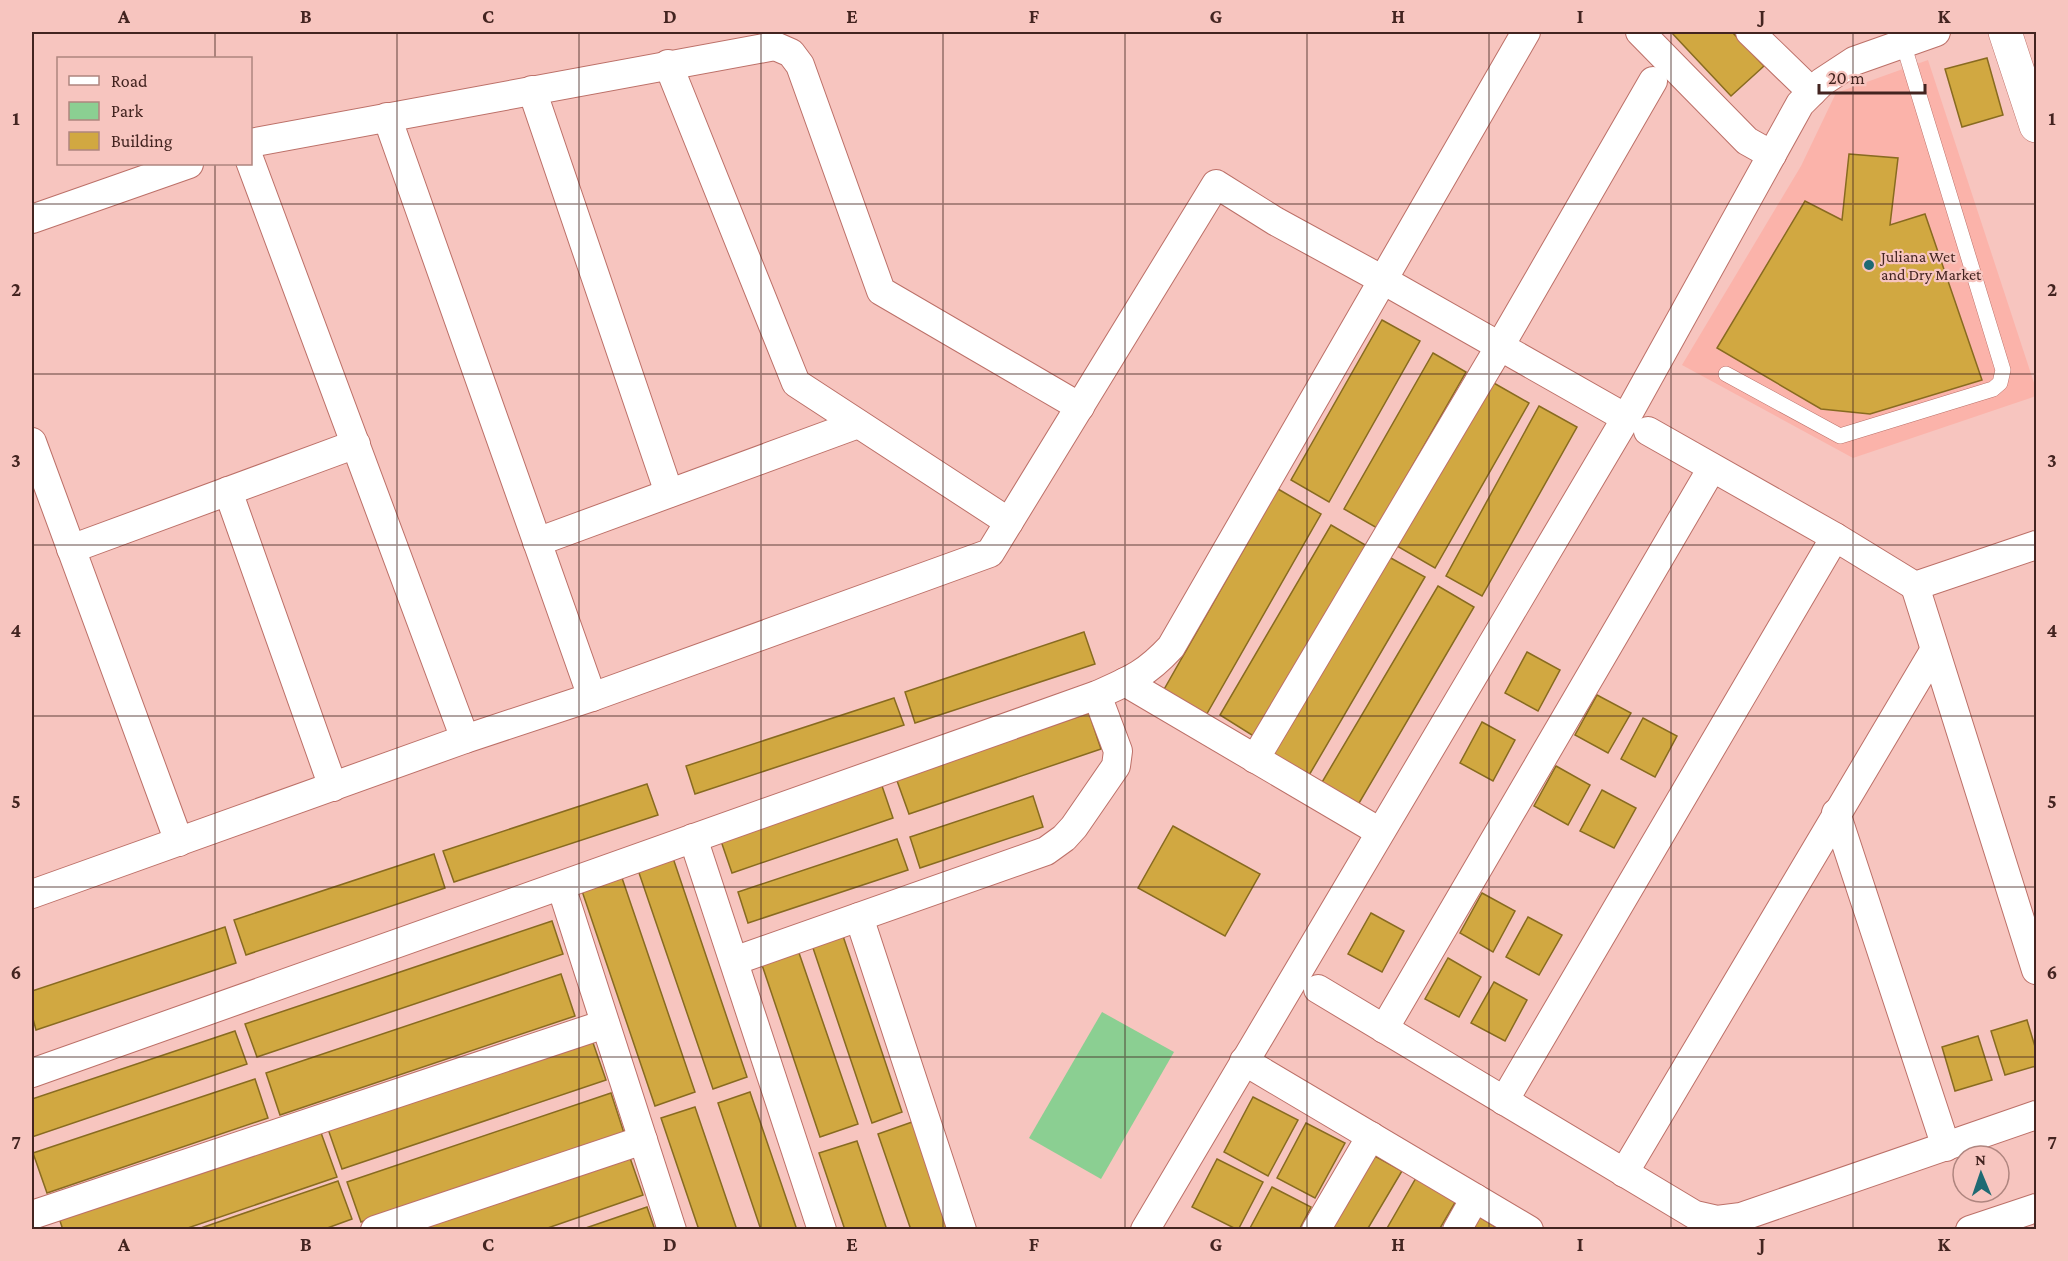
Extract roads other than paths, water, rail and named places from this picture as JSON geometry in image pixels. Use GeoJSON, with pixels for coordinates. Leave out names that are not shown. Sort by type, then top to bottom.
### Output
{"type":"FeatureCollection","features":[{"type":"Feature","properties":{"kind":"street"},"geometry":{"type":"LineString","coordinates":[[32,1073],[1097,694],[1155,665],[1172,647],[1526,32]]}},
{"type":"Feature","properties":{"kind":"street"},"geometry":{"type":"LineString","coordinates":[[1640,32],[1747,141],[1772,155]]}},
{"type":"Feature","properties":{"kind":"street"},"geometry":{"type":"LineString","coordinates":[[1750,32],[1812,92]]}},
{"type":"Feature","properties":{"kind":"street"},"geometry":{"type":"LineString","coordinates":[[1145,1230],[1380,832],[1637,424],[1772,155],[1800,104],[1822,82],[1854,61],[1872,42],[1903,43],[1936,32]]}},
{"type":"Feature","properties":{"kind":"street"},"geometry":{"type":"LineString","coordinates":[[2005,32],[2037,126]]}},
{"type":"Feature","properties":{"kind":"street"},"geometry":{"type":"LineString","coordinates":[[252,143],[775,46],[790,53],[800,65],[881,291],[1080,407]]}},
{"type":"Feature","properties":{"kind":"street"},"geometry":{"type":"LineString","coordinates":[[668,64],[796,383],[1009,522]]}},
{"type":"Feature","properties":{"kind":"street"},"geometry":{"type":"LineString","coordinates":[[1255,759],[1500,346],[1653,81]]}},
{"type":"Feature","properties":{"kind":"street"},"geometry":{"type":"LineString","coordinates":[[532,90],[669,493]]}},
{"type":"Feature","properties":{"kind":"street"},"geometry":{"type":"LineString","coordinates":[[387,117],[592,697]]}},
{"type":"Feature","properties":{"kind":"street"},"geometry":{"type":"LineString","coordinates":[[32,219],[186,165]]}},
{"type":"Feature","properties":{"kind":"street"},"geometry":{"type":"LineString","coordinates":[[252,165],[465,740]]}},
{"type":"Feature","properties":{"kind":"street"},"geometry":{"type":"LineString","coordinates":[[33,887],[179,842],[592,697],[990,553],[1216,184],[1275,221],[1637,424],[1835,537],[1915,586],[2037,970]]}},
{"type":"Feature","properties":{"kind":"street"},"geometry":{"type":"LineString","coordinates":[[537,542],[858,424]]}},
{"type":"Feature","properties":{"kind":"street"},"geometry":{"type":"LineString","coordinates":[[32,442],[179,842]]}},
{"type":"Feature","properties":{"kind":"street"},"geometry":{"type":"LineString","coordinates":[[71,549],[356,444]]}},
{"type":"Feature","properties":{"kind":"street"},"geometry":{"type":"LineString","coordinates":[[1384,1029],[1712,468]]}},
{"type":"Feature","properties":{"kind":"street"},"geometry":{"type":"LineString","coordinates":[[228,491],[333,787]]}},
{"type":"Feature","properties":{"kind":"street"},"geometry":{"type":"LineString","coordinates":[[1504,1101],[1835,537]]}},
{"type":"Feature","properties":{"kind":"street"},"geometry":{"type":"LineString","coordinates":[[1915,586],[2037,545]]}},
{"type":"Feature","properties":{"kind":"street"},"geometry":{"type":"LineString","coordinates":[[1624,1173],[1934,651]]}},
{"type":"Feature","properties":{"kind":"street"},"geometry":{"type":"LineString","coordinates":[[1125,682],[1380,832]]}},
{"type":"Feature","properties":{"kind":"street"},"geometry":{"type":"LineString","coordinates":[[734,960],[1046,850],[1064,838],[1116,766],[1118,758],[1118,751],[1097,694]]}},
{"type":"Feature","properties":{"kind":"street"},"geometry":{"type":"LineString","coordinates":[[1836,813],[1946,1147]]}},
{"type":"Feature","properties":{"kind":"street"},"geometry":{"type":"LineString","coordinates":[[693,838],[822,1230]]}},
{"type":"Feature","properties":{"kind":"street"},"geometry":{"type":"LineString","coordinates":[[561,886],[672,1230]]}},
{"type":"Feature","properties":{"kind":"street"},"geometry":{"type":"LineString","coordinates":[[859,917],[962,1230]]}},
{"type":"Feature","properties":{"kind":"street"},"geometry":{"type":"LineString","coordinates":[[1318,989],[1695,1215],[1717,1220],[1741,1217],[2037,1115]]}},
{"type":"Feature","properties":{"kind":"street"},"geometry":{"type":"LineString","coordinates":[[32,1215],[606,1024]]}},
{"type":"Feature","properties":{"kind":"street"},"geometry":{"type":"LineString","coordinates":[[1244,1060],[1529,1230]]}},
{"type":"Feature","properties":{"kind":"street"},"geometry":{"type":"LineString","coordinates":[[1316,1230],[1371,1136]]}},
{"type":"Feature","properties":{"kind":"street"},"geometry":{"type":"LineString","coordinates":[[375,1230],[643,1140]]}},
{"type":"Feature","properties":{"kind":"street"},"geometry":{"type":"LineString","coordinates":[[1457,1230],[1475,1198]]}},
{"type":"Feature","properties":{"kind":"street"},"geometry":{"type":"LineString","coordinates":[[1970,1230],[2037,1208]]}},
{"type":"Feature","properties":{"kind":"lane"},"geometry":{"type":"LineString","coordinates":[[1726,374],[1840,436],[1993,390],[2000,383],[2003,370],[1903,43]]}},
{"type":"Feature","properties":{"kind":"place","name":"Juliana Wet and Dry Market"},"geometry":{"type":"Point","coordinates":[1869,265]}}]}
